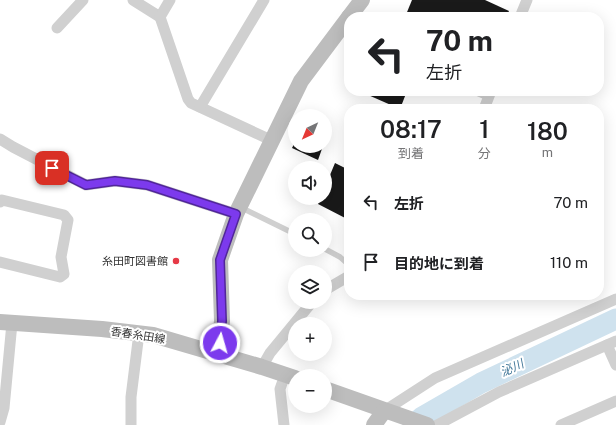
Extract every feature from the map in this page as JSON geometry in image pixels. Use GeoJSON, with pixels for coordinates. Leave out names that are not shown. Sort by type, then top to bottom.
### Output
{"type":"FeatureCollection","features":[{"type":"Feature","properties":{"kind":"street"},"geometry":{"type":"LineString","coordinates":[[57,28],[83,0]]}},
{"type":"Feature","properties":{"kind":"street"},"geometry":{"type":"LineString","coordinates":[[133,0],[160,17],[188,99],[191,103],[273,142]]}},
{"type":"Feature","properties":{"kind":"street"},"geometry":{"type":"LineString","coordinates":[[160,17],[170,0]]}},
{"type":"Feature","properties":{"kind":"street"},"geometry":{"type":"LineString","coordinates":[[200,107],[264,0]]}},
{"type":"Feature","properties":{"kind":"street"},"geometry":{"type":"LineString","coordinates":[[353,12],[362,0]]}},
{"type":"Feature","properties":{"kind":"street"},"geometry":{"type":"LineString","coordinates":[[522,12],[527,0]]}},
{"type":"Feature","properties":{"kind":"street"},"geometry":{"type":"LineString","coordinates":[[218,354],[222,321],[220,260],[238,210],[302,81],[344,24]]}},
{"type":"Feature","properties":{"kind":"street"},"geometry":{"type":"LineString","coordinates":[[0,138],[13,148],[86,185],[115,181],[147,185],[238,210]]}},
{"type":"Feature","properties":{"kind":"street"},"geometry":{"type":"LineString","coordinates":[[0,202],[2,200],[64,215],[68,220],[61,257],[64,274],[60,277],[0,262]]}},
{"type":"Feature","properties":{"kind":"street"},"geometry":{"type":"LineString","coordinates":[[332,286],[344,279]]}},
{"type":"Feature","properties":{"kind":"street"},"geometry":{"type":"LineString","coordinates":[[374,425],[384,411],[435,378],[616,298]]}},
{"type":"Feature","properties":{"kind":"street"},"geometry":{"type":"LineString","coordinates":[[262,367],[270,353],[306,309]]}},
{"type":"Feature","properties":{"kind":"street"},"geometry":{"type":"LineString","coordinates":[[0,422],[4,408],[6,323]]}},
{"type":"Feature","properties":{"kind":"street","name":"香春糸田線"},"geometry":{"type":"LineString","coordinates":[[6,323],[153,335],[262,367],[288,376]]}},
{"type":"Feature","properties":{"kind":"street"},"geometry":{"type":"LineString","coordinates":[[131,425],[131,397],[139,333]]}},
{"type":"Feature","properties":{"kind":"street"},"geometry":{"type":"LineString","coordinates":[[332,392],[384,411],[430,425],[498,392],[612,343],[616,365]]}},
{"type":"Feature","properties":{"kind":"street"},"geometry":{"type":"LineString","coordinates":[[284,425],[280,389],[288,379]]}},
{"type":"Feature","properties":{"kind":"street"},"geometry":{"type":"LineString","coordinates":[[561,425],[616,401]]}},
{"type":"Feature","properties":{"kind":"lane"},"geometry":{"type":"LineString","coordinates":[[238,210],[288,231]]}},
{"type":"Feature","properties":{"kind":"lane"},"geometry":{"type":"LineString","coordinates":[[332,253],[344,261]]}},
{"type":"Feature","properties":{"kind":"building"},"geometry":{"type":"Polygon","coordinates":[[[412,0],[485,0],[509,11],[508,12],[407,12],[412,0]]]}},
{"type":"Feature","properties":{"kind":"building"},"geometry":{"type":"Polygon","coordinates":[[[370,96],[405,96],[402,104],[389,104],[370,96]]]}},
{"type":"Feature","properties":{"kind":"building"},"geometry":{"type":"Polygon","coordinates":[[[303,153],[320,153],[318,160],[303,153]]]}},
{"type":"Feature","properties":{"kind":"building"},"geometry":{"type":"Polygon","coordinates":[[[335,163],[344,168],[344,217],[320,205],[332,205],[332,170],[335,163]]]}},
{"type":"Feature","properties":{"kind":"waterway","name":"泌川"},"geometry":{"type":"LineString","coordinates":[[413,425],[422,417],[481,383],[616,319]]}},
{"type":"Feature","properties":{"kind":"place","name":"糸田町図書館"},"geometry":{"type":"Point","coordinates":[176,261]}},
{"type":"Feature","properties":{"kind":"route"},"geometry":{"type":"LineString","coordinates":[[52,168],[86,185],[115,181],[147,185],[236,214],[220,260],[222,321],[220,343]]}}]}
